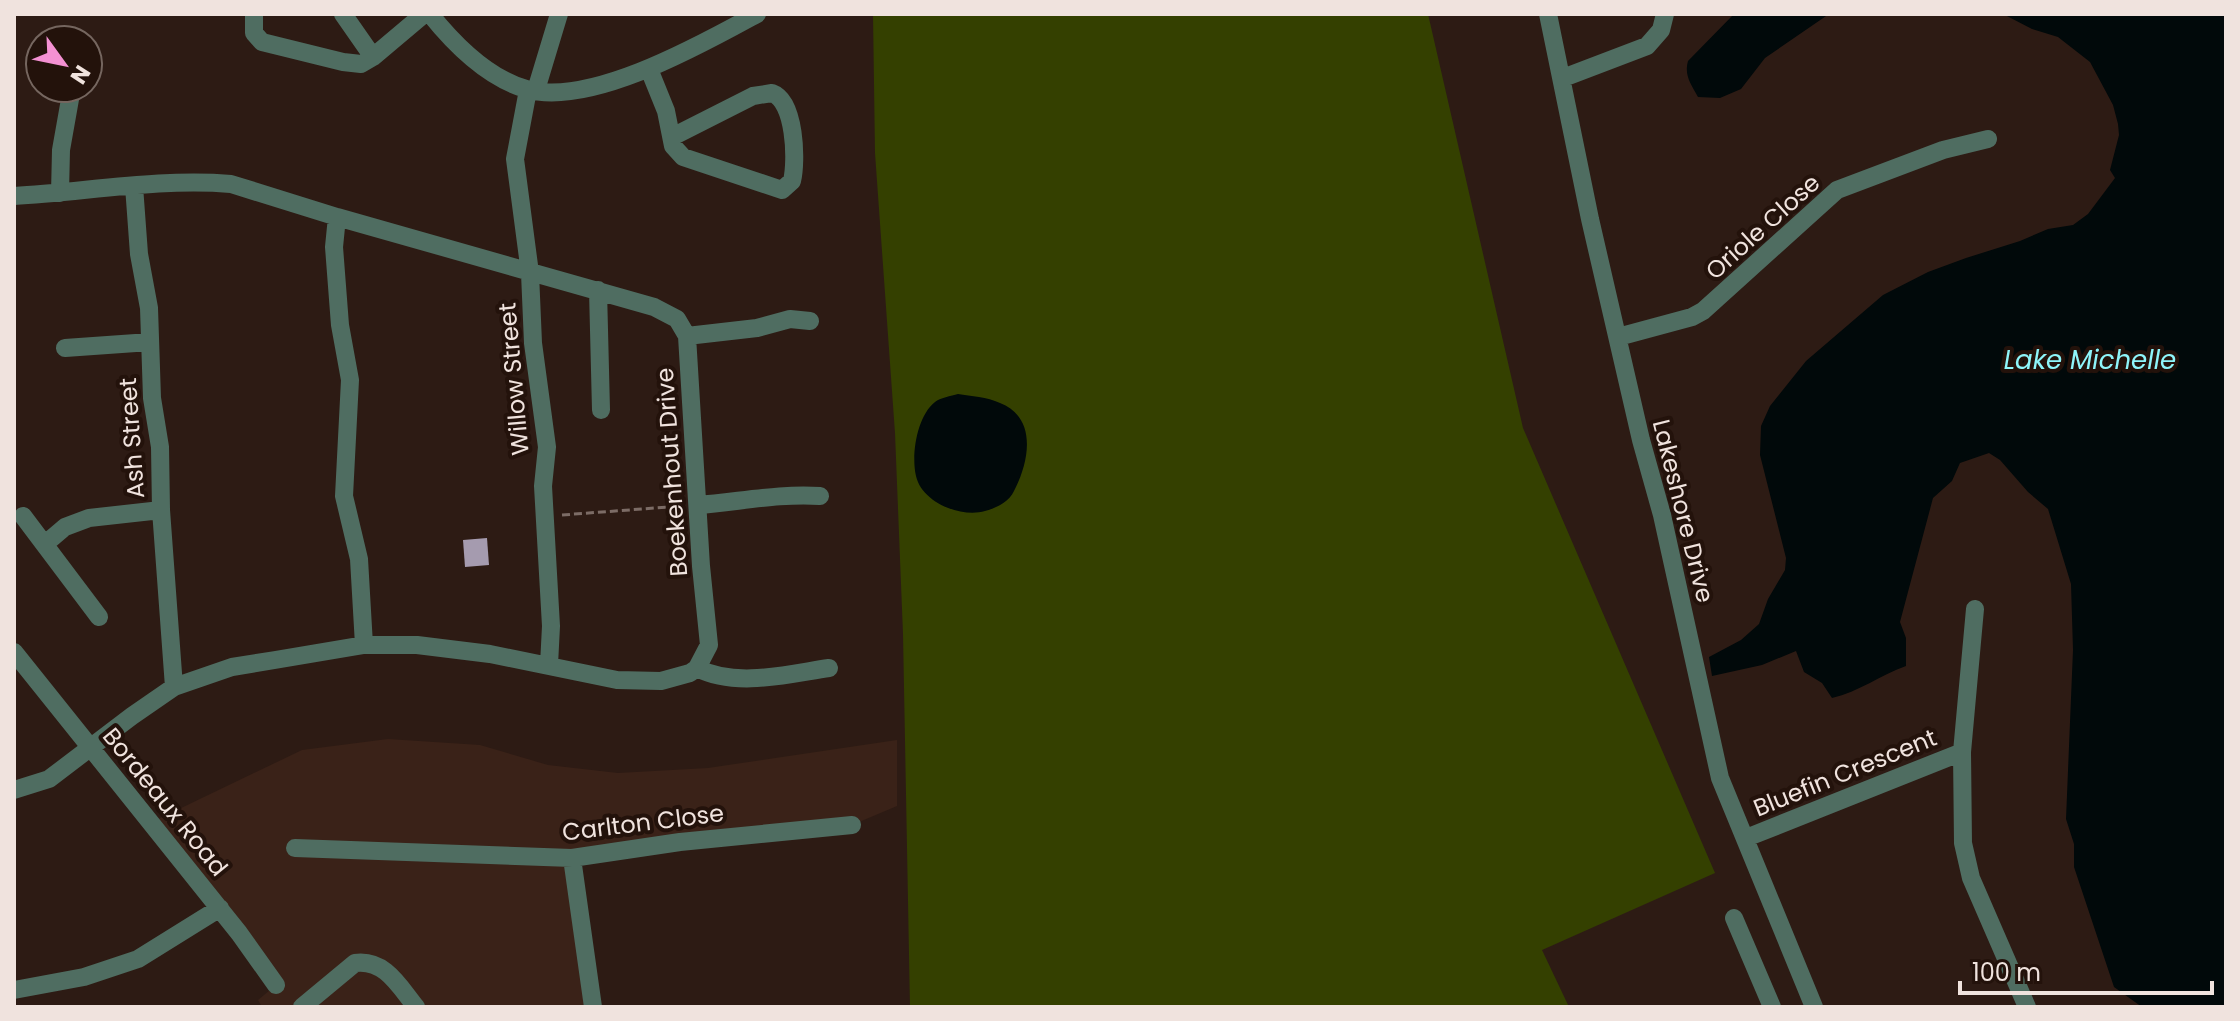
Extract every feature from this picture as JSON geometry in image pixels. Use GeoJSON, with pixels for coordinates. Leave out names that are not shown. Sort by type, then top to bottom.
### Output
{"type":"FeatureCollection","features":[{"type":"Feature","properties":{"kind":"street"},"geometry":{"type":"LineString","coordinates":[[254,14],[254,33],[262,42],[356,64],[373,57],[427,14],[461,49],[495,73],[532,90],[581,90],[649,69],[757,14]]}},
{"type":"Feature","properties":{"kind":"street"},"geometry":{"type":"LineString","coordinates":[[343,14],[373,57]]}},
{"type":"Feature","properties":{"kind":"street","name":"Willow Street"},"geometry":{"type":"LineString","coordinates":[[549,665],[551,626],[544,516],[547,447],[533,343],[530,273],[515,159],[532,90],[559,14]]}},
{"type":"Feature","properties":{"kind":"street","name":"Lakeshore Drive"},"geometry":{"type":"LineString","coordinates":[[1548,14],[1590,219],[1641,440],[1662,515],[1720,778],[1814,1007]]}},
{"type":"Feature","properties":{"kind":"street"},"geometry":{"type":"LineString","coordinates":[[1563,78],[1647,46],[1661,30],[1665,14]]}},
{"type":"Feature","properties":{"kind":"street"},"geometry":{"type":"LineString","coordinates":[[649,69],[666,111],[673,146],[689,160],[782,190],[792,181],[793,145],[789,112],[785,101],[772,93],[753,96],[672,137]]}},
{"type":"Feature","properties":{"kind":"street"},"geometry":{"type":"LineString","coordinates":[[60,193],[61,150],[69,104]]}},
{"type":"Feature","properties":{"kind":"street","name":"Oriole Close"},"geometry":{"type":"LineString","coordinates":[[1618,337],[1692,317],[1703,311],[1837,190],[1943,150],[1988,139]]}},
{"type":"Feature","properties":{"kind":"street","name":"Boekenhout Drive"},"geometry":{"type":"LineString","coordinates":[[14,196],[205,182],[231,184],[530,273],[598,290],[663,310],[677,319],[687,336],[709,645],[697,668]]}},
{"type":"Feature","properties":{"kind":"street","name":"Ash Street"},"geometry":{"type":"LineString","coordinates":[[134,186],[139,254],[149,308],[152,398],[160,447],[161,510],[174,687]]}},
{"type":"Feature","properties":{"kind":"street"},"geometry":{"type":"LineString","coordinates":[[337,217],[334,247],[340,325],[350,380],[344,496],[359,559],[364,645]]}},
{"type":"Feature","properties":{"kind":"street"},"geometry":{"type":"LineString","coordinates":[[598,290],[601,410]]}},
{"type":"Feature","properties":{"kind":"street"},"geometry":{"type":"LineString","coordinates":[[687,336],[757,328],[790,319],[810,321]]}},
{"type":"Feature","properties":{"kind":"street"},"geometry":{"type":"LineString","coordinates":[[65,348],[150,342]]}},
{"type":"Feature","properties":{"kind":"street"},"geometry":{"type":"LineString","coordinates":[[698,505],[763,500],[790,494],[820,496]]}},
{"type":"Feature","properties":{"kind":"street"},"geometry":{"type":"LineString","coordinates":[[45,544],[75,522],[161,510]]}},
{"type":"Feature","properties":{"kind":"street"},"geometry":{"type":"LineString","coordinates":[[23,516],[99,617]]}},
{"type":"Feature","properties":{"kind":"street","name":"Bluefin Crescent"},"geometry":{"type":"LineString","coordinates":[[1975,609],[1962,752],[1963,843],[1967,861],[2027,1007]]}},
{"type":"Feature","properties":{"kind":"street"},"geometry":{"type":"LineString","coordinates":[[14,790],[49,779],[174,687],[232,667],[364,645],[451,647],[617,680],[661,681],[678,678],[697,668],[708,673],[739,677],[829,668]]}},
{"type":"Feature","properties":{"kind":"street","name":"Bordeaux Road"},"geometry":{"type":"LineString","coordinates":[[14,652],[220,908],[276,985]]}},
{"type":"Feature","properties":{"kind":"street","name":"Bluefin Crescent"},"geometry":{"type":"LineString","coordinates":[[1746,838],[1962,752]]}},
{"type":"Feature","properties":{"kind":"street","name":"Carlton Close"},"geometry":{"type":"LineString","coordinates":[[295,848],[572,858],[680,842],[852,825]]}},
{"type":"Feature","properties":{"kind":"street"},"geometry":{"type":"LineString","coordinates":[[572,858],[593,1007]]}},
{"type":"Feature","properties":{"kind":"street"},"geometry":{"type":"LineString","coordinates":[[14,990],[84,977],[138,959],[220,908]]}},
{"type":"Feature","properties":{"kind":"street"},"geometry":{"type":"LineString","coordinates":[[1734,918],[1772,1007]]}},
{"type":"Feature","properties":{"kind":"street"},"geometry":{"type":"LineString","coordinates":[[302,1007],[355,963],[366,962],[390,974],[416,1007]]}},
{"type":"Feature","properties":{"kind":"path"},"geometry":{"type":"LineString","coordinates":[[544,516],[698,505]]}},
{"type":"Feature","properties":{"kind":"shaded area"},"geometry":{"type":"Polygon","coordinates":[[[388,739],[480,745],[548,765],[618,773],[708,768],[897,740],[897,806],[852,825],[572,858],[593,1007],[262,1007],[258,1000],[276,985],[150,823],[302,750],[388,739]]]}},
{"type":"Feature","properties":{"kind":"green space"},"geometry":{"type":"Polygon","coordinates":[[[873,14],[1428,14],[1523,428],[1715,873],[1542,950],[1569,1007],[910,1007],[903,634],[895,433],[875,153],[873,14]]]}},
{"type":"Feature","properties":{"kind":"water"},"geometry":{"type":"Polygon","coordinates":[[[1734,14],[1829,14],[1765,58],[1741,89],[1720,98],[1698,97],[1688,76],[1688,61],[1734,14]]]}},
{"type":"Feature","properties":{"kind":"water","name":"Lake Michelle"},"geometry":{"type":"Polygon","coordinates":[[[2003,14],[2226,14],[2226,1007],[2142,1007],[2114,987],[2074,867],[2074,844],[2066,819],[2073,650],[2071,584],[2048,509],[2000,460],[1989,453],[1960,463],[1952,481],[1933,498],[1900,622],[1906,638],[1906,666],[1832,698],[1822,683],[1804,672],[1796,651],[1762,665],[1712,676],[1709,657],[1741,640],[1759,624],[1768,599],[1785,570],[1786,558],[1760,455],[1761,426],[1770,406],[1806,361],[1883,295],[1928,272],[2048,229],[2073,225],[2088,214],[2115,178],[2110,170],[2119,135],[2118,124],[2113,105],[2090,62],[2058,37],[2032,29],[2003,14]]]}},
{"type":"Feature","properties":{"kind":"water"},"geometry":{"type":"Polygon","coordinates":[[[958,394],[984,398],[1012,410],[1020,419],[1027,442],[1019,480],[1009,498],[1002,504],[976,513],[955,510],[934,501],[920,486],[916,476],[915,447],[924,417],[937,401],[958,394]]]}},
{"type":"Feature","properties":{"kind":"building"},"geometry":{"type":"Polygon","coordinates":[[[487,538],[489,565],[465,567],[463,540],[487,538]]]}}]}
